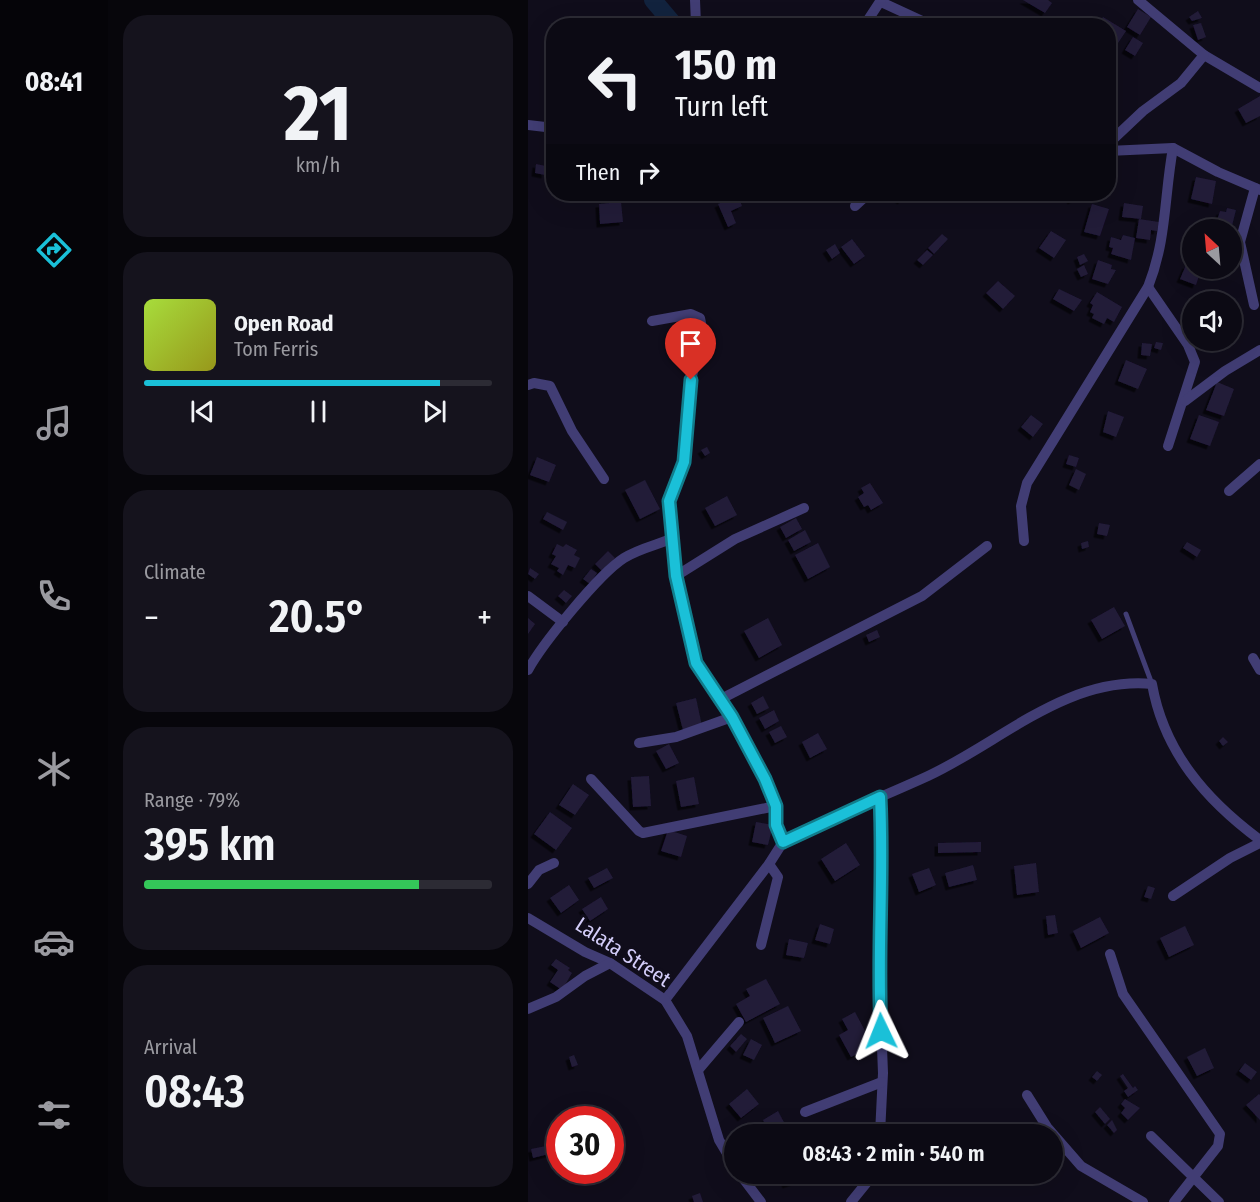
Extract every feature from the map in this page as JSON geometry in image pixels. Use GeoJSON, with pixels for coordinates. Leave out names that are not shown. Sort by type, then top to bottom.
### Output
{"type":"FeatureCollection","features":[{"type":"Feature","properties":{"kind":"street"},"geometry":{"type":"LineString","coordinates":[[695,0],[696,18]]}},
{"type":"Feature","properties":{"kind":"street"},"geometry":{"type":"LineString","coordinates":[[1138,0],[1204,54],[1260,88]]}},
{"type":"Feature","properties":{"kind":"street"},"geometry":{"type":"LineString","coordinates":[[869,18],[881,1],[916,18]]}},
{"type":"Feature","properties":{"kind":"street"},"geometry":{"type":"LineString","coordinates":[[1116,136],[1143,111],[1181,83],[1204,54]]}},
{"type":"Feature","properties":{"kind":"street"},"geometry":{"type":"LineString","coordinates":[[528,125],[546,127]]}},
{"type":"Feature","properties":{"kind":"street"},"geometry":{"type":"LineString","coordinates":[[1024,541],[1021,506],[1027,483],[1148,287],[1161,253],[1173,148]]}},
{"type":"Feature","properties":{"kind":"street"},"geometry":{"type":"LineString","coordinates":[[1116,151],[1173,148],[1257,189],[1240,242],[1254,305]]}},
{"type":"Feature","properties":{"kind":"street"},"geometry":{"type":"LineString","coordinates":[[855,206],[860,201]]}},
{"type":"Feature","properties":{"kind":"street"},"geometry":{"type":"LineString","coordinates":[[1148,287],[1188,345],[1195,362],[1185,401],[1168,446]]}},
{"type":"Feature","properties":{"kind":"street"},"geometry":{"type":"LineString","coordinates":[[652,321],[691,314],[700,318],[703,333],[691,380],[684,462],[679,480],[670,497],[671,539],[676,576],[696,663],[732,717],[776,806],[776,825],[783,842]]}},
{"type":"Feature","properties":{"kind":"street"},"geometry":{"type":"LineString","coordinates":[[1185,401],[1225,371],[1260,350]]}},
{"type":"Feature","properties":{"kind":"street"},"geometry":{"type":"LineString","coordinates":[[528,385],[534,383],[550,386],[572,431],[604,479]]}},
{"type":"Feature","properties":{"kind":"street"},"geometry":{"type":"LineString","coordinates":[[1229,491],[1260,464]]}},
{"type":"Feature","properties":{"kind":"street"},"geometry":{"type":"LineString","coordinates":[[676,576],[728,543],[804,508]]}},
{"type":"Feature","properties":{"kind":"street"},"geometry":{"type":"LineString","coordinates":[[528,670],[563,622],[623,558],[671,539]]}},
{"type":"Feature","properties":{"kind":"street"},"geometry":{"type":"LineString","coordinates":[[721,699],[922,596],[987,546]]}},
{"type":"Feature","properties":{"kind":"street"},"geometry":{"type":"LineString","coordinates":[[528,596],[563,622]]}},
{"type":"Feature","properties":{"kind":"street"},"geometry":{"type":"LineString","coordinates":[[1253,658],[1260,670]]}},
{"type":"Feature","properties":{"kind":"street"},"geometry":{"type":"LineString","coordinates":[[665,1000],[769,864],[783,842],[928,776],[1064,699],[1090,688],[1115,684],[1152,684],[1156,706],[1174,751],[1205,794],[1260,841],[1173,896]]}},
{"type":"Feature","properties":{"kind":"street"},"geometry":{"type":"LineString","coordinates":[[639,743],[676,737],[732,717]]}},
{"type":"Feature","properties":{"kind":"street"},"geometry":{"type":"LineString","coordinates":[[591,779],[643,833],[776,806]]}},
{"type":"Feature","properties":{"kind":"street"},"geometry":{"type":"LineString","coordinates":[[880,797],[882,843],[878,945],[882,1082],[880,1124]]}},
{"type":"Feature","properties":{"kind":"street"},"geometry":{"type":"LineString","coordinates":[[528,884],[539,870],[554,862]]}},
{"type":"Feature","properties":{"kind":"street"},"geometry":{"type":"LineString","coordinates":[[761,945],[778,877],[769,864]]}},
{"type":"Feature","properties":{"kind":"street","name":"Lalata Street"},"geometry":{"type":"LineString","coordinates":[[528,918],[585,952],[610,963],[665,1000],[687,1036],[719,1140],[724,1148]]}},
{"type":"Feature","properties":{"kind":"street"},"geometry":{"type":"LineString","coordinates":[[1110,954],[1124,994],[1218,1131],[1218,1146],[1174,1202]]}},
{"type":"Feature","properties":{"kind":"street"},"geometry":{"type":"LineString","coordinates":[[528,1009],[556,997],[585,975],[610,963]]}},
{"type":"Feature","properties":{"kind":"street"},"geometry":{"type":"LineString","coordinates":[[699,1069],[739,1022]]}},
{"type":"Feature","properties":{"kind":"street"},"geometry":{"type":"LineString","coordinates":[[805,1112],[882,1082]]}},
{"type":"Feature","properties":{"kind":"street"},"geometry":{"type":"LineString","coordinates":[[1027,1095],[1047,1127],[1081,1166],[1143,1202]]}},
{"type":"Feature","properties":{"kind":"street"},"geometry":{"type":"LineString","coordinates":[[1151,1136],[1195,1176],[1219,1202]]}},
{"type":"Feature","properties":{"kind":"street"},"geometry":{"type":"LineString","coordinates":[[748,1184],[761,1202]]}},
{"type":"Feature","properties":{"kind":"street"},"geometry":{"type":"LineString","coordinates":[[852,1202],[866,1184]]}},
{"type":"Feature","properties":{"kind":"lane"},"geometry":{"type":"LineString","coordinates":[[1126,614],[1152,684]]}},
{"type":"Feature","properties":{"kind":"building"},"geometry":{"type":"Polygon","coordinates":[[[1023,0],[1048,0],[1052,3],[1045,13],[1023,0]]]}},
{"type":"Feature","properties":{"kind":"building"},"geometry":{"type":"Polygon","coordinates":[[[1138,9],[1151,17],[1140,35],[1127,27],[1138,9]]]}},
{"type":"Feature","properties":{"kind":"building"},"geometry":{"type":"Polygon","coordinates":[[[1198,11],[1202,18],[1192,21],[1189,17],[1198,11]]]}},
{"type":"Feature","properties":{"kind":"building"},"geometry":{"type":"Polygon","coordinates":[[[1201,23],[1206,37],[1198,40],[1193,25],[1201,23]]]}},
{"type":"Feature","properties":{"kind":"building"},"geometry":{"type":"Polygon","coordinates":[[[1116,25],[1126,31],[1116,46],[1116,25]]]}},
{"type":"Feature","properties":{"kind":"building"},"geometry":{"type":"Polygon","coordinates":[[[1133,37],[1143,43],[1135,56],[1125,50],[1133,37]]]}},
{"type":"Feature","properties":{"kind":"building"},"geometry":{"type":"Polygon","coordinates":[[[1260,96],[1260,116],[1246,123],[1238,109],[1260,96]]]}},
{"type":"Feature","properties":{"kind":"building"},"geometry":{"type":"Polygon","coordinates":[[[536,164],[546,166],[545,175],[535,173],[536,164]]]}},
{"type":"Feature","properties":{"kind":"building"},"geometry":{"type":"Polygon","coordinates":[[[1196,177],[1216,181],[1212,204],[1191,199],[1196,177]]]}},
{"type":"Feature","properties":{"kind":"building"},"geometry":{"type":"Polygon","coordinates":[[[726,201],[740,201],[742,206],[731,211],[736,223],[728,227],[718,204],[726,201]]]}},
{"type":"Feature","properties":{"kind":"building"},"geometry":{"type":"Polygon","coordinates":[[[621,202],[623,222],[600,224],[599,204],[621,202]]]}},
{"type":"Feature","properties":{"kind":"building"},"geometry":{"type":"Polygon","coordinates":[[[1124,203],[1143,206],[1141,219],[1122,217],[1124,203]]]}},
{"type":"Feature","properties":{"kind":"building"},"geometry":{"type":"Polygon","coordinates":[[[1092,204],[1109,209],[1100,236],[1084,232],[1092,204]]]}},
{"type":"Feature","properties":{"kind":"building"},"geometry":{"type":"Polygon","coordinates":[[[1227,208],[1236,210],[1234,219],[1218,219],[1220,211],[1226,212],[1227,208]]]}},
{"type":"Feature","properties":{"kind":"building"},"geometry":{"type":"Polygon","coordinates":[[[1139,219],[1159,222],[1157,231],[1151,230],[1150,240],[1136,238],[1139,219]]]}},
{"type":"Feature","properties":{"kind":"building"},"geometry":{"type":"Polygon","coordinates":[[[1051,231],[1066,240],[1054,258],[1039,248],[1051,231]]]}},
{"type":"Feature","properties":{"kind":"building"},"geometry":{"type":"Polygon","coordinates":[[[942,234],[948,239],[934,254],[928,248],[942,234]]]}},
{"type":"Feature","properties":{"kind":"building"},"geometry":{"type":"Polygon","coordinates":[[[1123,235],[1135,238],[1131,260],[1111,254],[1113,248],[1109,247],[1111,237],[1121,240],[1123,235]]]}},
{"type":"Feature","properties":{"kind":"building"},"geometry":{"type":"Polygon","coordinates":[[[852,239],[865,256],[854,264],[841,247],[852,239]]]}},
{"type":"Feature","properties":{"kind":"building"},"geometry":{"type":"Polygon","coordinates":[[[835,244],[840,253],[832,259],[826,250],[835,244]]]}},
{"type":"Feature","properties":{"kind":"building"},"geometry":{"type":"Polygon","coordinates":[[[927,250],[933,255],[923,265],[917,260],[927,250]]]}},
{"type":"Feature","properties":{"kind":"building"},"geometry":{"type":"Polygon","coordinates":[[[1084,254],[1088,261],[1080,265],[1077,257],[1084,254]]]}},
{"type":"Feature","properties":{"kind":"building"},"geometry":{"type":"Polygon","coordinates":[[[1098,260],[1112,265],[1111,269],[1116,270],[1108,284],[1092,279],[1098,260]]]}},
{"type":"Feature","properties":{"kind":"building"},"geometry":{"type":"Polygon","coordinates":[[[1084,265],[1088,274],[1081,277],[1077,269],[1084,265]]]}},
{"type":"Feature","properties":{"kind":"building"},"geometry":{"type":"Polygon","coordinates":[[[1182,274],[1182,279],[1198,279],[1196,285],[1180,279],[1182,274]]]}},
{"type":"Feature","properties":{"kind":"building"},"geometry":{"type":"Polygon","coordinates":[[[998,281],[1015,296],[1003,309],[986,293],[998,281]]]}},
{"type":"Feature","properties":{"kind":"building"},"geometry":{"type":"Polygon","coordinates":[[[1059,289],[1082,300],[1074,311],[1053,299],[1059,289]]]}},
{"type":"Feature","properties":{"kind":"building"},"geometry":{"type":"Polygon","coordinates":[[[1097,292],[1122,307],[1114,322],[1107,318],[1104,324],[1092,318],[1094,314],[1090,312],[1093,305],[1090,303],[1097,292]]]}},
{"type":"Feature","properties":{"kind":"building"},"geometry":{"type":"Polygon","coordinates":[[[1156,342],[1163,343],[1161,350],[1154,348],[1156,342]]]}},
{"type":"Feature","properties":{"kind":"building"},"geometry":{"type":"Polygon","coordinates":[[[1142,343],[1152,344],[1150,356],[1141,355],[1142,343]]]}},
{"type":"Feature","properties":{"kind":"building"},"geometry":{"type":"Polygon","coordinates":[[[1126,360],[1147,369],[1138,389],[1118,381],[1126,360]]]}},
{"type":"Feature","properties":{"kind":"building"},"geometry":{"type":"Polygon","coordinates":[[[1217,382],[1234,389],[1224,416],[1206,410],[1217,382]]]}},
{"type":"Feature","properties":{"kind":"building"},"geometry":{"type":"Polygon","coordinates":[[[1108,411],[1124,417],[1116,437],[1103,432],[1108,411]]]}},
{"type":"Feature","properties":{"kind":"building"},"geometry":{"type":"Polygon","coordinates":[[[1031,415],[1043,424],[1033,437],[1021,427],[1031,415]]]}},
{"type":"Feature","properties":{"kind":"building"},"geometry":{"type":"Polygon","coordinates":[[[1199,415],[1219,422],[1210,446],[1190,439],[1199,415]]]}},
{"type":"Feature","properties":{"kind":"building"},"geometry":{"type":"Polygon","coordinates":[[[707,447],[710,453],[705,456],[701,450],[707,447]]]}},
{"type":"Feature","properties":{"kind":"building"},"geometry":{"type":"Polygon","coordinates":[[[1069,455],[1079,458],[1076,467],[1066,464],[1069,455]]]}},
{"type":"Feature","properties":{"kind":"building"},"geometry":{"type":"Polygon","coordinates":[[[537,457],[556,465],[549,482],[530,475],[537,457]]]}},
{"type":"Feature","properties":{"kind":"building"},"geometry":{"type":"Polygon","coordinates":[[[1076,469],[1086,474],[1079,490],[1069,485],[1076,469]]]}},
{"type":"Feature","properties":{"kind":"building"},"geometry":{"type":"Polygon","coordinates":[[[645,480],[660,509],[640,519],[625,490],[645,480]]]}},
{"type":"Feature","properties":{"kind":"building"},"geometry":{"type":"Polygon","coordinates":[[[870,483],[883,503],[871,510],[868,505],[864,507],[858,497],[864,493],[861,488],[870,483]]]}},
{"type":"Feature","properties":{"kind":"building"},"geometry":{"type":"Polygon","coordinates":[[[727,496],[737,515],[715,526],[705,508],[727,496]]]}},
{"type":"Feature","properties":{"kind":"building"},"geometry":{"type":"Polygon","coordinates":[[[547,512],[567,522],[563,530],[543,519],[547,512]]]}},
{"type":"Feature","properties":{"kind":"building"},"geometry":{"type":"Polygon","coordinates":[[[796,518],[802,529],[786,538],[780,527],[796,518]]]}},
{"type":"Feature","properties":{"kind":"building"},"geometry":{"type":"Polygon","coordinates":[[[1099,523],[1110,525],[1107,536],[1097,534],[1099,523]]]}},
{"type":"Feature","properties":{"kind":"building"},"geometry":{"type":"Polygon","coordinates":[[[805,530],[811,542],[794,551],[788,540],[805,530]]]}},
{"type":"Feature","properties":{"kind":"building"},"geometry":{"type":"Polygon","coordinates":[[[1088,541],[1089,547],[1082,549],[1081,543],[1088,541]]]}},
{"type":"Feature","properties":{"kind":"building"},"geometry":{"type":"Polygon","coordinates":[[[1187,542],[1201,550],[1197,557],[1183,548],[1187,542]]]}},
{"type":"Feature","properties":{"kind":"building"},"geometry":{"type":"Polygon","coordinates":[[[818,543],[830,567],[808,579],[795,555],[818,543]]]}},
{"type":"Feature","properties":{"kind":"building"},"geometry":{"type":"Polygon","coordinates":[[[557,544],[563,547],[566,544],[577,550],[574,555],[580,558],[575,568],[568,565],[563,575],[557,571],[559,568],[551,564],[556,556],[552,554],[557,544]]]}},
{"type":"Feature","properties":{"kind":"building"},"geometry":{"type":"Polygon","coordinates":[[[608,551],[615,558],[602,571],[595,564],[608,551]]]}},
{"type":"Feature","properties":{"kind":"building"},"geometry":{"type":"Polygon","coordinates":[[[530,568],[539,574],[535,579],[528,574],[530,568]]]}},
{"type":"Feature","properties":{"kind":"building"},"geometry":{"type":"Polygon","coordinates":[[[591,569],[597,573],[590,584],[583,579],[591,569]]]}},
{"type":"Feature","properties":{"kind":"building"},"geometry":{"type":"Polygon","coordinates":[[[564,590],[572,596],[566,603],[558,596],[564,590]]]}},
{"type":"Feature","properties":{"kind":"building"},"geometry":{"type":"Polygon","coordinates":[[[1114,607],[1125,626],[1102,639],[1091,620],[1114,607]]]}},
{"type":"Feature","properties":{"kind":"building"},"geometry":{"type":"Polygon","coordinates":[[[528,618],[535,624],[528,634],[528,618]]]}},
{"type":"Feature","properties":{"kind":"building"},"geometry":{"type":"Polygon","coordinates":[[[768,618],[782,645],[759,658],[744,631],[768,618]]]}},
{"type":"Feature","properties":{"kind":"building"},"geometry":{"type":"Polygon","coordinates":[[[877,630],[880,637],[869,642],[866,635],[877,630]]]}},
{"type":"Feature","properties":{"kind":"building"},"geometry":{"type":"Polygon","coordinates":[[[763,696],[769,708],[757,714],[751,703],[763,696]]]}},
{"type":"Feature","properties":{"kind":"building"},"geometry":{"type":"Polygon","coordinates":[[[696,698],[702,726],[683,730],[676,703],[696,698]]]}},
{"type":"Feature","properties":{"kind":"building"},"geometry":{"type":"Polygon","coordinates":[[[774,710],[779,721],[765,729],[759,718],[774,710]]]}},
{"type":"Feature","properties":{"kind":"building"},"geometry":{"type":"Polygon","coordinates":[[[781,726],[787,737],[775,743],[769,732],[781,726]]]}},
{"type":"Feature","properties":{"kind":"building"},"geometry":{"type":"Polygon","coordinates":[[[818,733],[827,749],[810,758],[802,742],[818,733]]]}},
{"type":"Feature","properties":{"kind":"building"},"geometry":{"type":"Polygon","coordinates":[[[1223,737],[1228,742],[1223,746],[1219,741],[1223,737]]]}},
{"type":"Feature","properties":{"kind":"building"},"geometry":{"type":"Polygon","coordinates":[[[669,744],[679,763],[666,769],[656,751],[669,744]]]}},
{"type":"Feature","properties":{"kind":"building"},"geometry":{"type":"Polygon","coordinates":[[[649,776],[651,806],[633,807],[631,777],[649,776]]]}},
{"type":"Feature","properties":{"kind":"building"},"geometry":{"type":"Polygon","coordinates":[[[694,777],[699,804],[681,807],[676,781],[694,777]]]}},
{"type":"Feature","properties":{"kind":"building"},"geometry":{"type":"Polygon","coordinates":[[[573,784],[589,795],[575,815],[559,805],[573,784]]]}},
{"type":"Feature","properties":{"kind":"building"},"geometry":{"type":"Polygon","coordinates":[[[550,812],[572,828],[556,850],[534,834],[550,812]]]}},
{"type":"Feature","properties":{"kind":"building"},"geometry":{"type":"Polygon","coordinates":[[[756,822],[773,825],[768,845],[752,842],[756,822]]]}},
{"type":"Feature","properties":{"kind":"building"},"geometry":{"type":"Polygon","coordinates":[[[668,830],[687,836],[681,857],[661,851],[668,830]]]}},
{"type":"Feature","properties":{"kind":"building"},"geometry":{"type":"Polygon","coordinates":[[[981,842],[981,852],[938,853],[938,843],[981,842]]]}},
{"type":"Feature","properties":{"kind":"building"},"geometry":{"type":"Polygon","coordinates":[[[846,843],[860,865],[835,881],[821,859],[846,843]]]}},
{"type":"Feature","properties":{"kind":"building"},"geometry":{"type":"Polygon","coordinates":[[[1036,863],[1039,892],[1017,895],[1014,866],[1036,863]]]}},
{"type":"Feature","properties":{"kind":"building"},"geometry":{"type":"Polygon","coordinates":[[[973,865],[977,880],[949,887],[945,873],[973,865]]]}},
{"type":"Feature","properties":{"kind":"building"},"geometry":{"type":"Polygon","coordinates":[[[607,868],[613,878],[594,888],[588,878],[607,868]]]}},
{"type":"Feature","properties":{"kind":"building"},"geometry":{"type":"Polygon","coordinates":[[[929,868],[936,885],[919,892],[912,874],[929,868]]]}},
{"type":"Feature","properties":{"kind":"building"},"geometry":{"type":"Polygon","coordinates":[[[569,885],[579,900],[561,913],[550,898],[569,885]]]}},
{"type":"Feature","properties":{"kind":"building"},"geometry":{"type":"Polygon","coordinates":[[[1148,886],[1155,888],[1151,899],[1144,897],[1148,886]]]}},
{"type":"Feature","properties":{"kind":"building"},"geometry":{"type":"Polygon","coordinates":[[[601,897],[608,909],[590,921],[582,909],[601,897]]]}},
{"type":"Feature","properties":{"kind":"building"},"geometry":{"type":"Polygon","coordinates":[[[1055,915],[1058,933],[1048,935],[1046,916],[1055,915]]]}},
{"type":"Feature","properties":{"kind":"building"},"geometry":{"type":"Polygon","coordinates":[[[1100,917],[1109,933],[1081,948],[1073,931],[1100,917]]]}},
{"type":"Feature","properties":{"kind":"building"},"geometry":{"type":"Polygon","coordinates":[[[820,924],[834,929],[830,944],[815,940],[820,924]]]}},
{"type":"Feature","properties":{"kind":"building"},"geometry":{"type":"Polygon","coordinates":[[[1185,926],[1194,945],[1169,957],[1160,938],[1185,926]]]}},
{"type":"Feature","properties":{"kind":"building"},"geometry":{"type":"Polygon","coordinates":[[[789,939],[808,943],[804,958],[786,955],[789,939]]]}},
{"type":"Feature","properties":{"kind":"building"},"geometry":{"type":"Polygon","coordinates":[[[556,959],[570,968],[568,970],[572,973],[562,990],[550,982],[558,970],[551,965],[556,959]]]}},
{"type":"Feature","properties":{"kind":"building"},"geometry":{"type":"Polygon","coordinates":[[[766,979],[780,1004],[746,1022],[736,1004],[750,996],[746,989],[766,979]]]}},
{"type":"Feature","properties":{"kind":"building"},"geometry":{"type":"Polygon","coordinates":[[[788,1006],[801,1031],[775,1043],[763,1018],[788,1006]]]}},
{"type":"Feature","properties":{"kind":"building"},"geometry":{"type":"Polygon","coordinates":[[[855,1012],[873,1046],[851,1057],[839,1035],[848,1030],[842,1019],[855,1012]]]}},
{"type":"Feature","properties":{"kind":"building"},"geometry":{"type":"Polygon","coordinates":[[[741,1034],[747,1039],[736,1052],[730,1046],[741,1034]]]}},
{"type":"Feature","properties":{"kind":"building"},"geometry":{"type":"Polygon","coordinates":[[[751,1039],[762,1045],[754,1060],[743,1055],[751,1039]]]}},
{"type":"Feature","properties":{"kind":"building"},"geometry":{"type":"Polygon","coordinates":[[[1205,1048],[1214,1068],[1197,1076],[1187,1057],[1205,1048]]]}},
{"type":"Feature","properties":{"kind":"building"},"geometry":{"type":"Polygon","coordinates":[[[574,1055],[578,1065],[572,1067],[569,1057],[574,1055]]]}},
{"type":"Feature","properties":{"kind":"building"},"geometry":{"type":"Polygon","coordinates":[[[1245,1063],[1257,1072],[1251,1080],[1239,1071],[1245,1063]]]}},
{"type":"Feature","properties":{"kind":"building"},"geometry":{"type":"Polygon","coordinates":[[[1097,1071],[1102,1075],[1097,1081],[1092,1077],[1097,1071]]]}},
{"type":"Feature","properties":{"kind":"building"},"geometry":{"type":"Polygon","coordinates":[[[1123,1074],[1133,1088],[1135,1086],[1138,1090],[1128,1097],[1124,1091],[1128,1088],[1120,1076],[1123,1074]]]}},
{"type":"Feature","properties":{"kind":"building"},"geometry":{"type":"Polygon","coordinates":[[[747,1089],[759,1104],[741,1118],[729,1104],[747,1089]]]}},
{"type":"Feature","properties":{"kind":"building"},"geometry":{"type":"Polygon","coordinates":[[[1260,1095],[1260,1120],[1246,1105],[1260,1095]]]}},
{"type":"Feature","properties":{"kind":"building"},"geometry":{"type":"Polygon","coordinates":[[[1125,1099],[1140,1108],[1128,1120],[1121,1113],[1125,1108],[1121,1104],[1125,1099]]]}},
{"type":"Feature","properties":{"kind":"building"},"geometry":{"type":"Polygon","coordinates":[[[1100,1107],[1110,1119],[1105,1124],[1095,1112],[1100,1107]]]}},
{"type":"Feature","properties":{"kind":"building"},"geometry":{"type":"Polygon","coordinates":[[[778,1111],[785,1124],[765,1124],[763,1120],[778,1111]]]}},
{"type":"Feature","properties":{"kind":"building"},"geometry":{"type":"Polygon","coordinates":[[[1112,1120],[1117,1130],[1114,1133],[1107,1125],[1112,1120]]]}},
{"type":"Feature","properties":{"kind":"building"},"geometry":{"type":"Polygon","coordinates":[[[546,1146],[546,1155],[533,1158],[531,1149],[546,1146]]]}},
{"type":"Feature","properties":{"kind":"building"},"geometry":{"type":"Polygon","coordinates":[[[700,1193],[703,1202],[694,1202],[692,1196],[700,1193]]]}},
{"type":"Feature","properties":{"kind":"waterway"},"geometry":{"type":"LineString","coordinates":[[653,0],[668,18]]}},
{"type":"Feature","properties":{"kind":"route"},"geometry":{"type":"LineString","coordinates":[[691,380],[684,432],[684,462],[669,501],[676,576],[696,663],[732,717],[765,779],[776,806],[776,825],[783,842],[880,797],[882,884],[878,945],[881,1031]]}}]}
